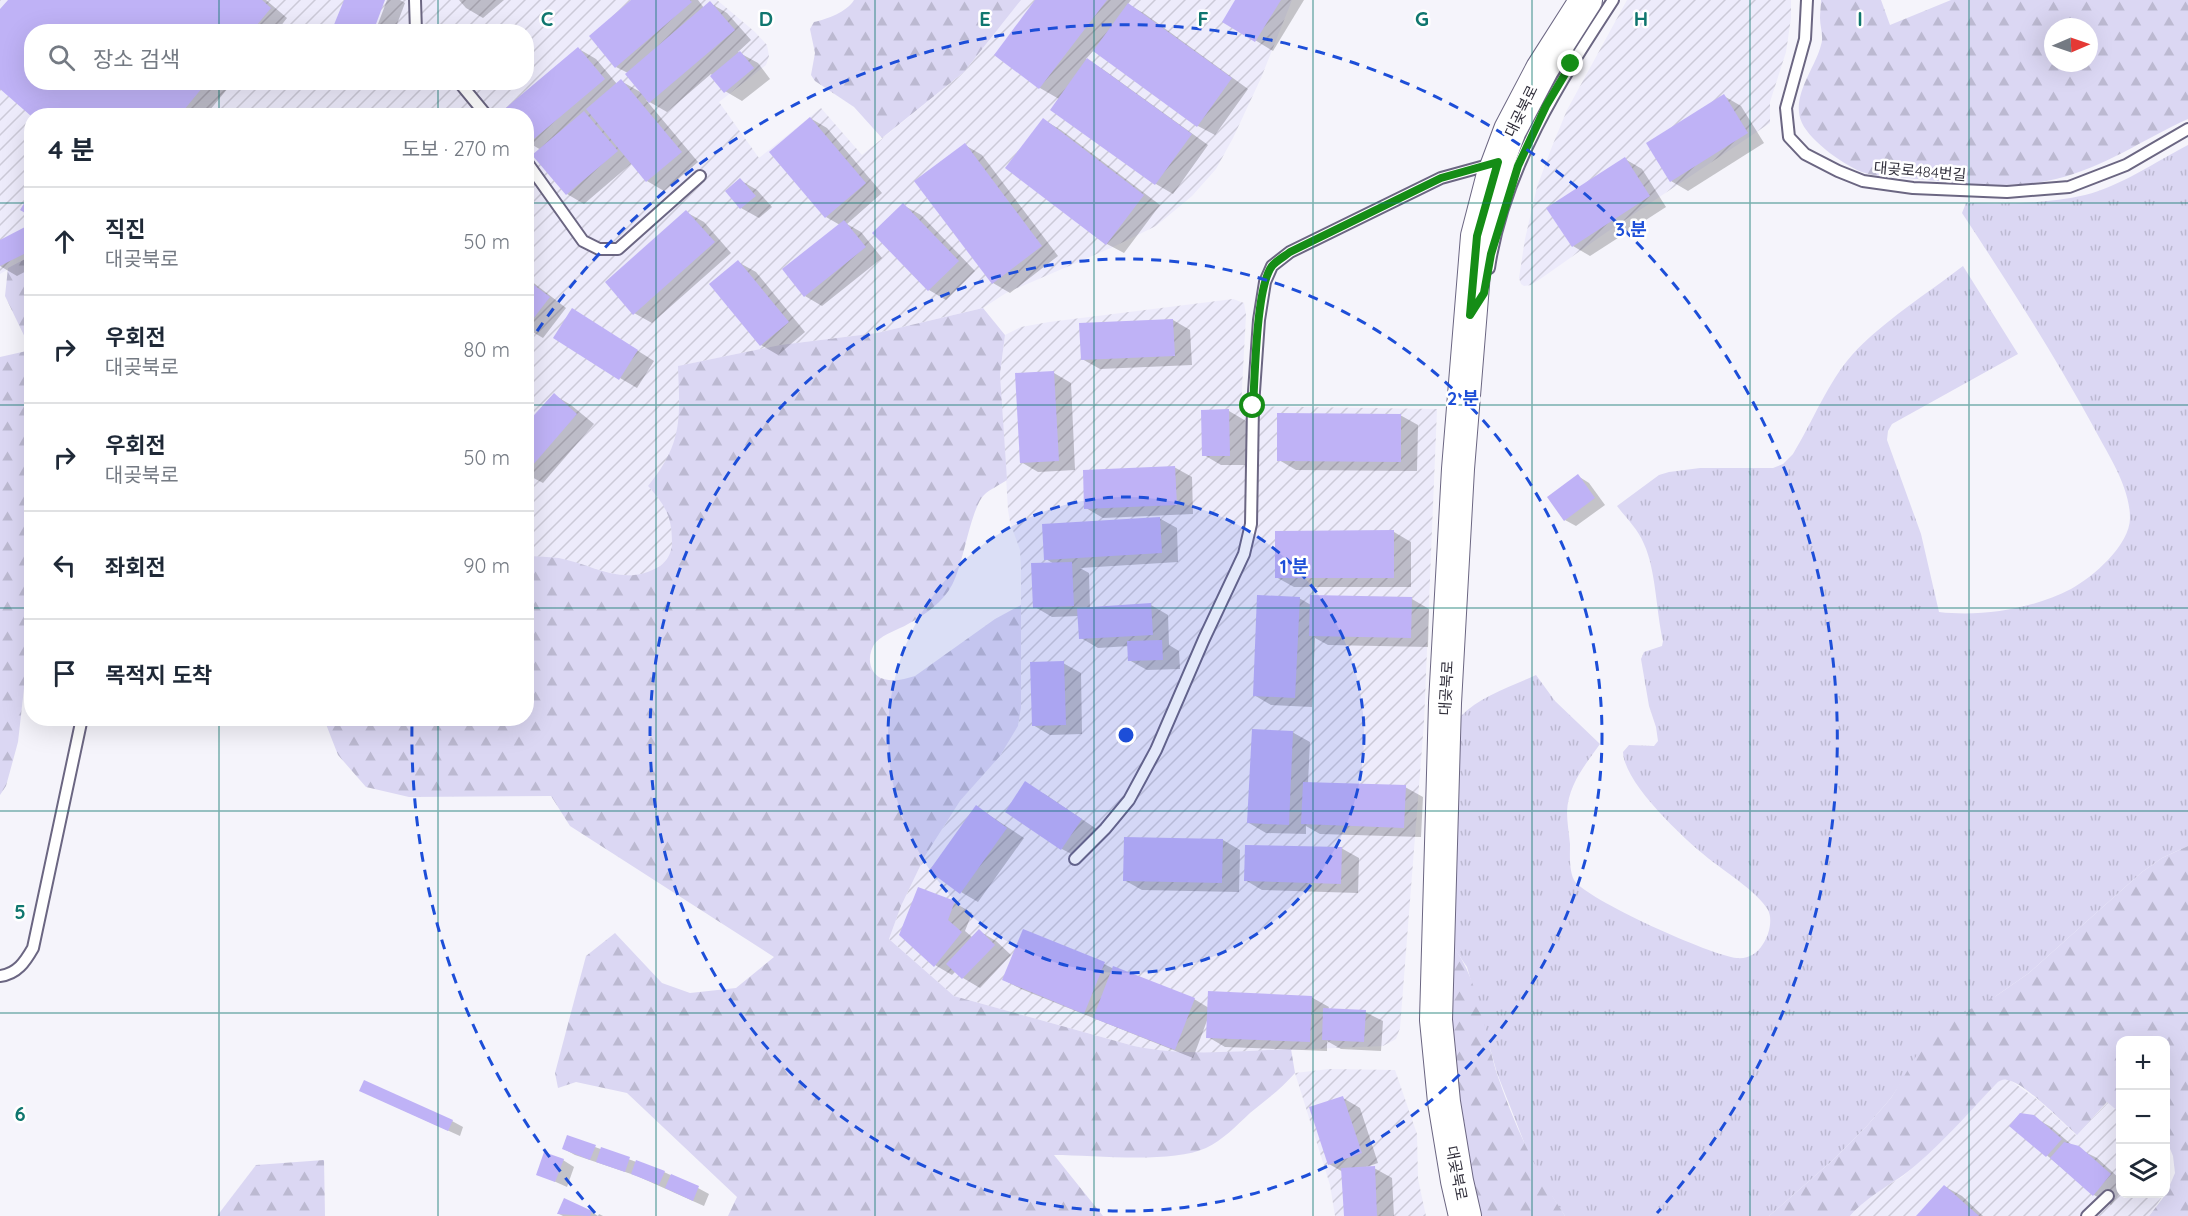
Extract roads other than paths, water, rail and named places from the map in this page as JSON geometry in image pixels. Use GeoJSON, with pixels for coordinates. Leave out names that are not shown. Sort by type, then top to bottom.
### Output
{"type":"FeatureCollection","features":[{"type":"Feature","properties":{"kind":"street","name":"대곶북로"},"geometry":{"type":"LineString","coordinates":[[1465,1216],[1444,1102],[1436,1020],[1445,703],[1458,469],[1477,304],[1477,236],[1510,129],[1542,69],[1586,0]]}},
{"type":"Feature","properties":{"kind":"lane"},"geometry":{"type":"LineString","coordinates":[[415,0],[416,24]]}},
{"type":"Feature","properties":{"kind":"lane"},"geometry":{"type":"LineString","coordinates":[[1488,279],[1491,254],[1522,157],[1551,98],[1613,0]]}},
{"type":"Feature","properties":{"kind":"lane","name":"대곶로484번길"},"geometry":{"type":"LineString","coordinates":[[1806,0],[1805,39],[1786,108],[1789,137],[1805,154],[1838,171],[1863,180],[1913,188],[2007,192],[2069,187],[2126,165],[2188,129]]}},
{"type":"Feature","properties":{"kind":"lane"},"geometry":{"type":"LineString","coordinates":[[466,90],[481,108]]}},
{"type":"Feature","properties":{"kind":"lane"},"geometry":{"type":"LineString","coordinates":[[1074,859],[1105,830],[1129,800],[1156,750],[1244,554],[1251,524],[1253,406],[1259,320],[1265,282],[1272,266],[1290,252],[1441,178],[1498,162]]}},
{"type":"Feature","properties":{"kind":"lane"},"geometry":{"type":"LineString","coordinates":[[534,172],[583,241],[599,249],[618,249],[700,176]]}},
{"type":"Feature","properties":{"kind":"lane"},"geometry":{"type":"LineString","coordinates":[[0,976],[17,971],[33,948],[80,726]]}},
{"type":"Feature","properties":{"kind":"lane"},"geometry":{"type":"LineString","coordinates":[[2087,1216],[2108,1196]]}}]}
